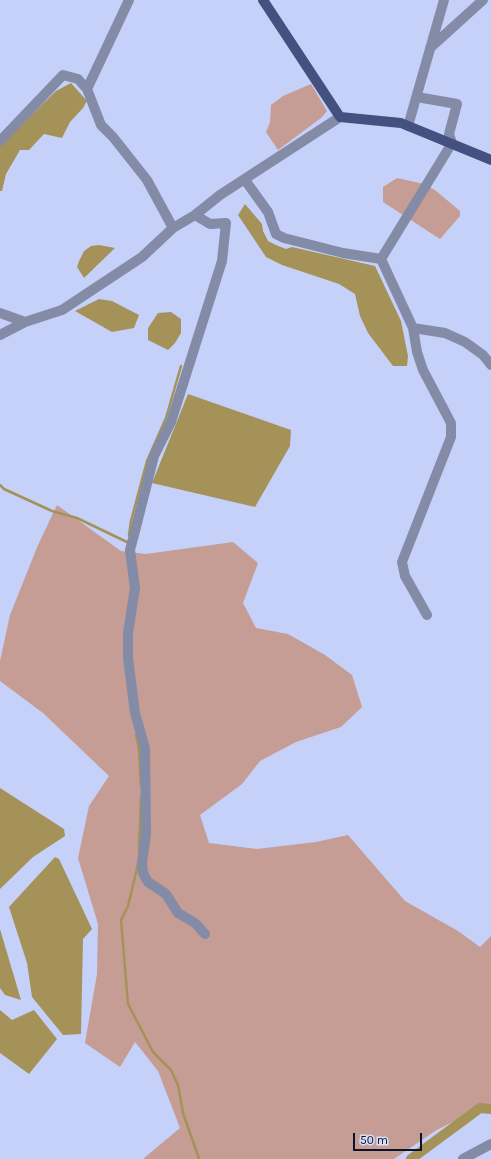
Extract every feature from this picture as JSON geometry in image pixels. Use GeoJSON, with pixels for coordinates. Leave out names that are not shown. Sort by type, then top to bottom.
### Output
{"type":"FeatureCollection","features":[{"type":"Feature","properties":{"kind":"main road"},"geometry":{"type":"LineString","coordinates":[[263,0],[340,117],[401,123],[491,160]]}},
{"type":"Feature","properties":{"kind":"street"},"geometry":{"type":"LineString","coordinates":[[87,89],[129,0]]}},
{"type":"Feature","properties":{"kind":"street"},"geometry":{"type":"LineString","coordinates":[[408,126],[444,0]]}},
{"type":"Feature","properties":{"kind":"street"},"geometry":{"type":"LineString","coordinates":[[430,48],[484,0]]}},
{"type":"Feature","properties":{"kind":"street"},"geometry":{"type":"LineString","coordinates":[[0,141],[63,75],[78,79],[87,89],[101,125],[113,137],[147,180],[173,228]]}},
{"type":"Feature","properties":{"kind":"street"},"geometry":{"type":"LineString","coordinates":[[381,259],[452,143],[450,134],[457,104],[417,97]]}},
{"type":"Feature","properties":{"kind":"street"},"geometry":{"type":"LineString","coordinates":[[0,335],[25,322],[62,310],[142,257],[173,228],[195,215],[220,194],[245,180],[340,117]]}},
{"type":"Feature","properties":{"kind":"street"},"geometry":{"type":"LineString","coordinates":[[245,180],[268,212],[276,234],[342,253],[381,259]]}},
{"type":"Feature","properties":{"kind":"street"},"geometry":{"type":"LineString","coordinates":[[195,215],[210,224],[226,223],[222,261],[171,422],[154,456],[130,550],[135,588],[128,633],[128,658],[135,713],[145,748],[146,834],[142,863],[143,873],[148,882],[166,894],[178,913],[195,923],[205,934]]}},
{"type":"Feature","properties":{"kind":"street"},"geometry":{"type":"LineString","coordinates":[[381,259],[413,328],[417,352],[423,370],[451,423],[451,437],[402,562],[405,576],[428,615]]}},
{"type":"Feature","properties":{"kind":"street"},"geometry":{"type":"LineString","coordinates":[[0,313],[25,322]]}},
{"type":"Feature","properties":{"kind":"street"},"geometry":{"type":"LineString","coordinates":[[413,328],[445,333],[465,342],[483,355],[491,365]]}},
{"type":"Feature","properties":{"kind":"street"},"geometry":{"type":"LineString","coordinates":[[463,1159],[491,1144]]}},
{"type":"Feature","properties":{"kind":"shaded area"},"geometry":{"type":"Polygon","coordinates":[[[71,83],[87,101],[83,108],[70,122],[62,138],[44,134],[29,150],[20,150],[6,174],[2,191],[0,191],[0,146],[56,91],[71,83]]]}},
{"type":"Feature","properties":{"kind":"shaded area"},"geometry":{"type":"Polygon","coordinates":[[[311,84],[327,111],[321,118],[278,150],[266,132],[270,122],[271,105],[283,96],[311,84]]]}},
{"type":"Feature","properties":{"kind":"shaded area"},"geometry":{"type":"Polygon","coordinates":[[[397,178],[420,183],[435,190],[460,211],[460,216],[440,239],[383,202],[383,187],[397,178]]]}},
{"type":"Feature","properties":{"kind":"shaded area"},"geometry":{"type":"Polygon","coordinates":[[[245,204],[262,224],[263,231],[268,241],[276,245],[286,249],[292,247],[375,266],[401,321],[408,356],[407,366],[393,366],[368,333],[360,316],[355,294],[339,284],[282,265],[266,257],[238,215],[245,204]]]}},
{"type":"Feature","properties":{"kind":"shaded area"},"geometry":{"type":"Polygon","coordinates":[[[99,245],[115,248],[84,278],[77,267],[79,261],[84,251],[91,246],[99,245]]]}},
{"type":"Feature","properties":{"kind":"shaded area"},"geometry":{"type":"Polygon","coordinates":[[[99,299],[112,301],[139,315],[134,328],[112,332],[75,311],[99,299]]]}},
{"type":"Feature","properties":{"kind":"shaded area"},"geometry":{"type":"Polygon","coordinates":[[[171,312],[181,319],[181,333],[175,343],[168,350],[148,340],[148,328],[158,313],[171,312]]]}},
{"type":"Feature","properties":{"kind":"shaded area"},"geometry":{"type":"Polygon","coordinates":[[[188,394],[291,430],[290,446],[255,507],[152,483],[188,394]]]}},
{"type":"Feature","properties":{"kind":"shaded area"},"geometry":{"type":"Polygon","coordinates":[[[57,505],[121,551],[146,554],[233,542],[258,563],[243,603],[256,628],[288,634],[325,655],[352,675],[362,707],[341,727],[296,742],[260,761],[242,784],[200,815],[209,843],[257,849],[316,842],[348,835],[405,901],[458,931],[480,947],[491,936],[491,1110],[480,1108],[435,1131],[394,1159],[143,1159],[180,1128],[158,1071],[135,1042],[120,1067],[85,1043],[97,974],[98,924],[78,858],[89,806],[109,776],[43,713],[0,681],[0,661],[10,615],[38,545],[57,505]]]}},
{"type":"Feature","properties":{"kind":"shaded area"},"geometry":{"type":"Polygon","coordinates":[[[0,788],[64,829],[65,836],[33,857],[0,889],[0,788]]]}},
{"type":"Feature","properties":{"kind":"shaded area"},"geometry":{"type":"Polygon","coordinates":[[[55,857],[59,859],[92,929],[83,939],[81,1034],[63,1035],[32,997],[27,963],[9,907],[55,857]]]}},
{"type":"Feature","properties":{"kind":"shaded area"},"geometry":{"type":"Polygon","coordinates":[[[0,929],[21,1000],[5,995],[0,988],[0,929]]]}},
{"type":"Feature","properties":{"kind":"shaded area"},"geometry":{"type":"Polygon","coordinates":[[[0,1010],[12,1020],[34,1010],[57,1039],[29,1074],[0,1053],[0,1010]]]}},
{"type":"Feature","properties":{"kind":"waterway"},"geometry":{"type":"LineString","coordinates":[[129,535],[131,521],[147,461],[166,418],[181,366]]}},
{"type":"Feature","properties":{"kind":"waterway"},"geometry":{"type":"LineString","coordinates":[[0,485],[4,489],[52,511],[77,518],[129,543]]}},
{"type":"Feature","properties":{"kind":"waterway"},"geometry":{"type":"LineString","coordinates":[[136,734],[139,749],[141,785]]}},
{"type":"Feature","properties":{"kind":"waterway"},"geometry":{"type":"LineString","coordinates":[[139,851],[141,798]]}},
{"type":"Feature","properties":{"kind":"waterway"},"geometry":{"type":"LineString","coordinates":[[138,864],[128,906],[121,920],[128,1004],[153,1052],[171,1070],[178,1085],[183,1113],[199,1159]]}},
{"type":"Feature","properties":{"kind":"waterway"},"geometry":{"type":"LineString","coordinates":[[411,1159],[480,1108],[491,1109]]}}]}
